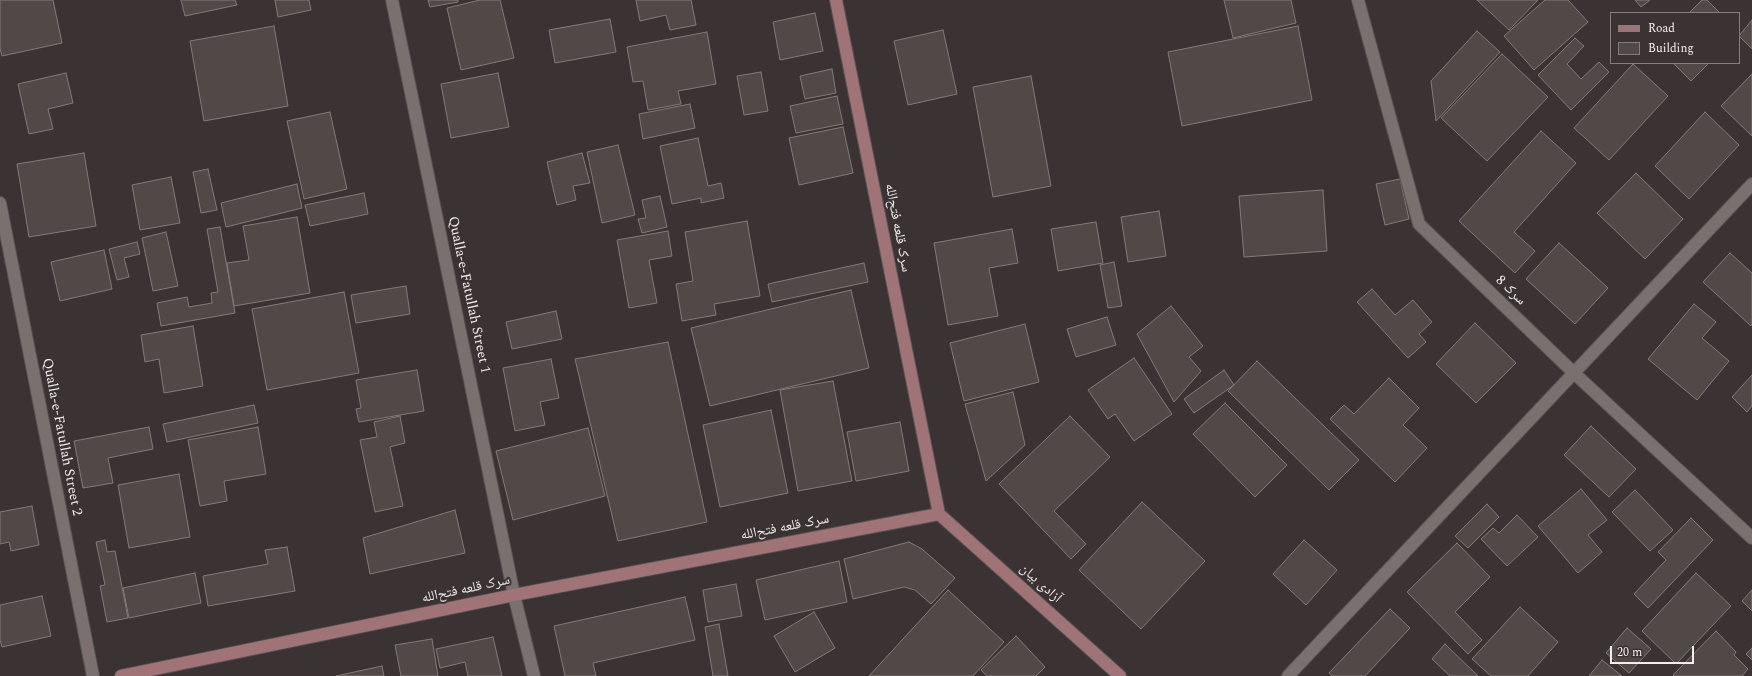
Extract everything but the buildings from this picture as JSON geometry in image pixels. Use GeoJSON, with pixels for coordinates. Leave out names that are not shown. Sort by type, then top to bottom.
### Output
{"type":"FeatureCollection","features":[{"type":"Feature","properties":{"kind":"main road","name":"سرک قلعه فتح‌الله"},"geometry":{"type":"LineString","coordinates":[[121,676],[514,595],[939,514],[836,0]]}},
{"type":"Feature","properties":{"kind":"main road","name":"آزادی بیان"},"geometry":{"type":"LineString","coordinates":[[939,514],[1120,676]]}},
{"type":"Feature","properties":{"kind":"street","name":"Qualla-e-Fatullah Street 1"},"geometry":{"type":"LineString","coordinates":[[392,0],[514,595],[534,676]]}},
{"type":"Feature","properties":{"kind":"street","name":"سرک 8"},"geometry":{"type":"LineString","coordinates":[[1358,0],[1418,224],[1574,373],[1752,538]]}},
{"type":"Feature","properties":{"kind":"street"},"geometry":{"type":"LineString","coordinates":[[1288,676],[1752,184]]}},
{"type":"Feature","properties":{"kind":"street","name":"Qualla-e-Fatullah Street 2"},"geometry":{"type":"LineString","coordinates":[[0,203],[93,676]]}}]}
